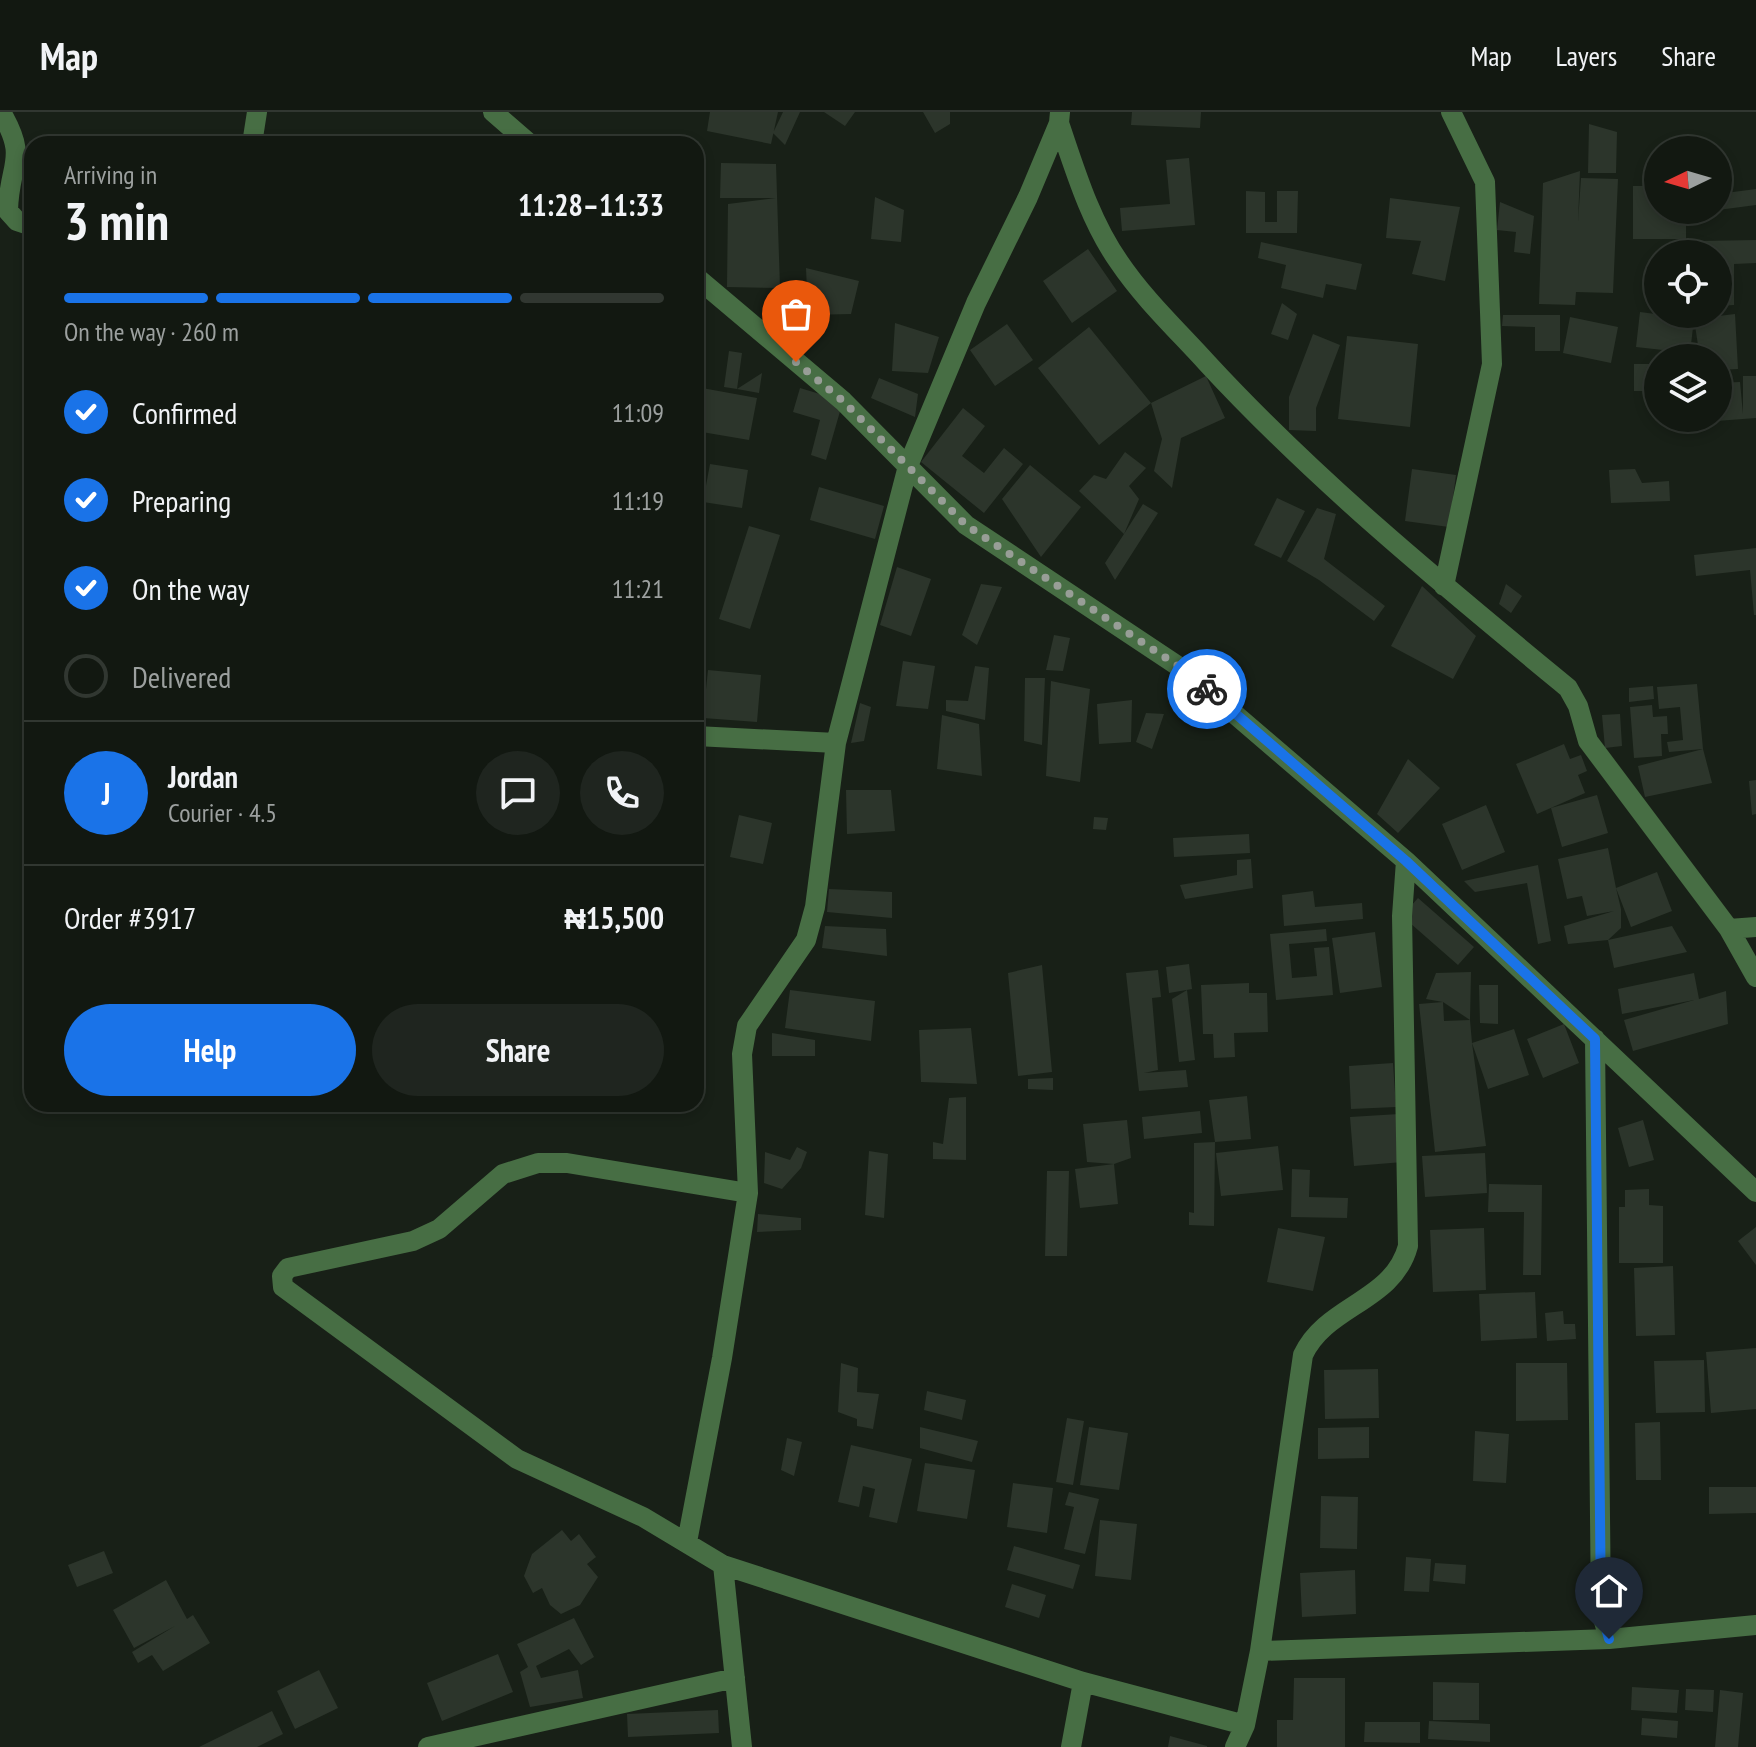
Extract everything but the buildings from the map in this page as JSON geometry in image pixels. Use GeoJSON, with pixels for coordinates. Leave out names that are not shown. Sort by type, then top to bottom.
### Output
{"type":"FeatureCollection","features":[{"type":"Feature","properties":{"kind":"street"},"geometry":{"type":"LineString","coordinates":[[1,112],[16,140],[18,152],[8,211],[17,221],[24,223]]}},
{"type":"Feature","properties":{"kind":"street"},"geometry":{"type":"LineString","coordinates":[[253,136],[257,112]]}},
{"type":"Feature","properties":{"kind":"street"},"geometry":{"type":"LineString","coordinates":[[493,112],[521,136]]}},
{"type":"Feature","properties":{"kind":"street"},"geometry":{"type":"LineString","coordinates":[[1444,586],[1492,364],[1485,182],[1451,112]]}},
{"type":"Feature","properties":{"kind":"street"},"geometry":{"type":"LineString","coordinates":[[1060,118],[1082,191],[1117,260],[1141,291],[1271,431],[1444,586],[1568,688],[1578,706],[1588,741],[1729,929],[1756,977]]}},
{"type":"Feature","properties":{"kind":"street"},"geometry":{"type":"LineString","coordinates":[[687,1542],[722,1358],[748,1193],[742,1054],[747,1026],[806,940],[815,907],[836,743],[908,466],[976,303],[1028,197],[1060,118]]}},
{"type":"Feature","properties":{"kind":"street"},"geometry":{"type":"LineString","coordinates":[[704,284],[843,401],[966,525],[1181,668],[1406,861],[1756,1192]]}},
{"type":"Feature","properties":{"kind":"street"},"geometry":{"type":"LineString","coordinates":[[704,736],[836,743]]}},
{"type":"Feature","properties":{"kind":"street"},"geometry":{"type":"LineString","coordinates":[[1235,1747],[1245,1725],[1260,1651],[1303,1355],[1312,1336],[1393,1278],[1403,1265],[1408,1246],[1402,916],[1406,861]]}},
{"type":"Feature","properties":{"kind":"street"},"geometry":{"type":"LineString","coordinates":[[1729,929],[1756,927]]}},
{"type":"Feature","properties":{"kind":"street"},"geometry":{"type":"LineString","coordinates":[[1595,1039],[1601,1611],[1609,1639]]}},
{"type":"Feature","properties":{"kind":"street"},"geometry":{"type":"LineString","coordinates":[[748,1193],[567,1163],[538,1163],[503,1174],[439,1229],[413,1241],[288,1268],[282,1276],[283,1287],[517,1459],[643,1517],[723,1565],[1083,1682],[1245,1725]]}},
{"type":"Feature","properties":{"kind":"street"},"geometry":{"type":"LineString","coordinates":[[723,1565],[742,1747]]}},
{"type":"Feature","properties":{"kind":"street"},"geometry":{"type":"LineString","coordinates":[[1260,1651],[1609,1639],[1756,1625]]}},
{"type":"Feature","properties":{"kind":"street"},"geometry":{"type":"LineString","coordinates":[[428,1747],[735,1678]]}},
{"type":"Feature","properties":{"kind":"street"},"geometry":{"type":"LineString","coordinates":[[1071,1747],[1083,1682]]}},
{"type":"Feature","properties":{"kind":"way so far"},"geometry":{"type":"LineString","coordinates":[[796,362],[843,401],[966,525],[1181,668],[1207,689]]}},
{"type":"Feature","properties":{"kind":"route"},"geometry":{"type":"LineString","coordinates":[[1207,689],[1406,861],[1595,1039],[1601,1611],[1609,1639]]}}]}
